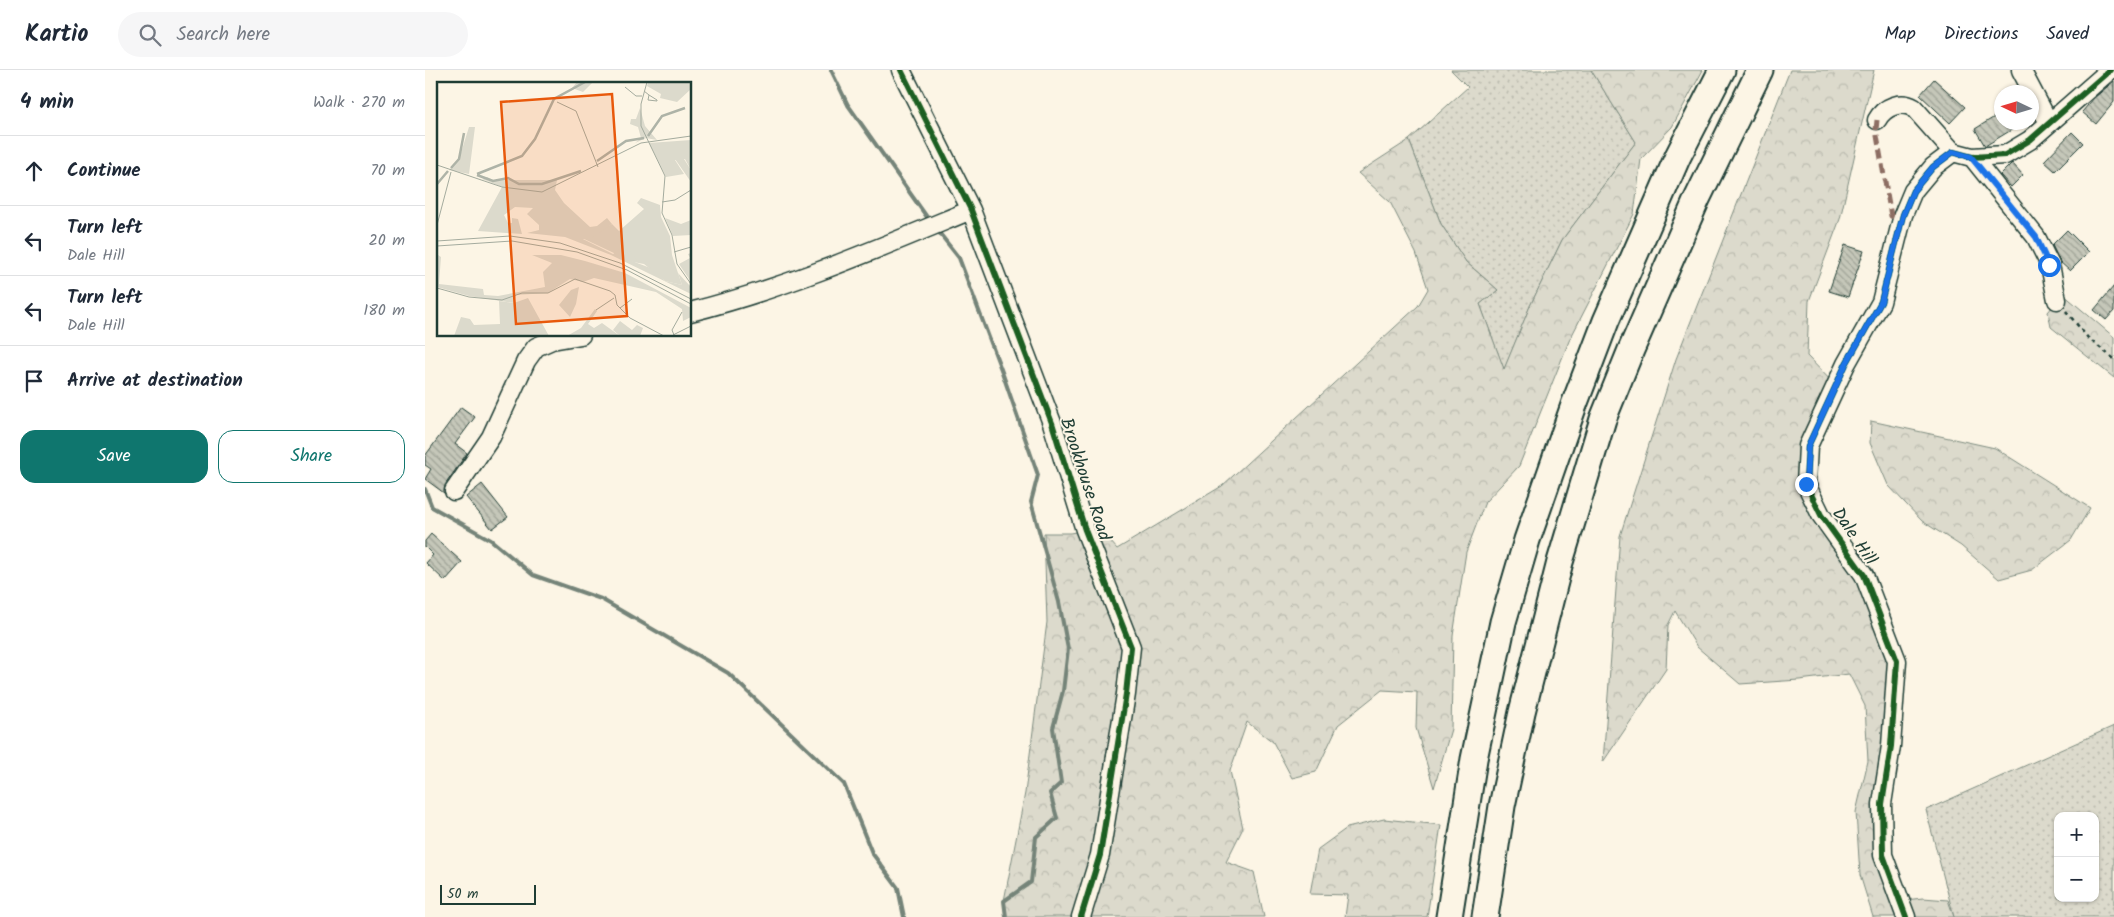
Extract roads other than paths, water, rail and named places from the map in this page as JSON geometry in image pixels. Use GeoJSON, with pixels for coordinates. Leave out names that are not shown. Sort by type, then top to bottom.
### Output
{"type":"FeatureCollection","features":[{"type":"Feature","properties":{"kind":"highway"},"geometry":{"type":"LineString","coordinates":[[1449,917],[1474,759],[1503,622],[1527,540],[1609,312],[1678,156],[1721,70]]}},
{"type":"Feature","properties":{"kind":"highway"},"geometry":{"type":"LineString","coordinates":[[1485,917],[1502,806],[1521,712],[1560,562],[1603,419],[1697,198],[1760,70]]}},
{"type":"Feature","properties":{"kind":"street","name":"Brookhouse Road"},"geometry":{"type":"LineString","coordinates":[[901,70],[971,210],[1052,423],[1085,530],[1131,647],[1126,694],[1100,855],[1081,917]]}},
{"type":"Feature","properties":{"kind":"street"},"geometry":{"type":"LineString","coordinates":[[2021,70],[2049,123]]}},
{"type":"Feature","properties":{"kind":"street"},"geometry":{"type":"LineString","coordinates":[[1877,120],[1885,110],[1896,106],[1908,105],[1953,152],[1971,157],[2005,155],[2029,140],[2110,70]]}},
{"type":"Feature","properties":{"kind":"street","name":"Dale Hill"},"geometry":{"type":"LineString","coordinates":[[1906,917],[1883,854],[1882,804],[1891,746],[1897,661],[1864,575],[1821,515],[1806,484],[1808,446],[1846,364],[1881,302],[1903,215],[1913,191],[1933,167],[1953,152]]}},
{"type":"Feature","properties":{"kind":"street"},"geometry":{"type":"LineString","coordinates":[[1971,157],[2036,237],[2049,265],[2057,300]]}},
{"type":"Feature","properties":{"kind":"street"},"geometry":{"type":"LineString","coordinates":[[691,312],[734,301],[810,276],[971,210]]}},
{"type":"Feature","properties":{"kind":"street"},"geometry":{"type":"LineString","coordinates":[[454,491],[491,437],[525,361],[537,347],[552,340],[575,336]]}},
{"type":"Feature","properties":{"kind":"waterway"},"geometry":{"type":"LineString","coordinates":[[831,70],[848,105],[929,220]]}},
{"type":"Feature","properties":{"kind":"waterway"},"geometry":{"type":"LineString","coordinates":[[937,230],[959,258],[1038,475],[1031,502],[1059,602],[1068,649],[1063,691],[1053,728],[1061,783],[1050,793],[1057,818],[1036,837],[1031,882],[1004,901],[1006,917]]}},
{"type":"Feature","properties":{"kind":"waterway"},"geometry":{"type":"LineString","coordinates":[[425,489],[432,507],[491,540],[533,575],[601,599],[728,673],[844,784],[872,853],[898,888],[904,917]]}}]}
